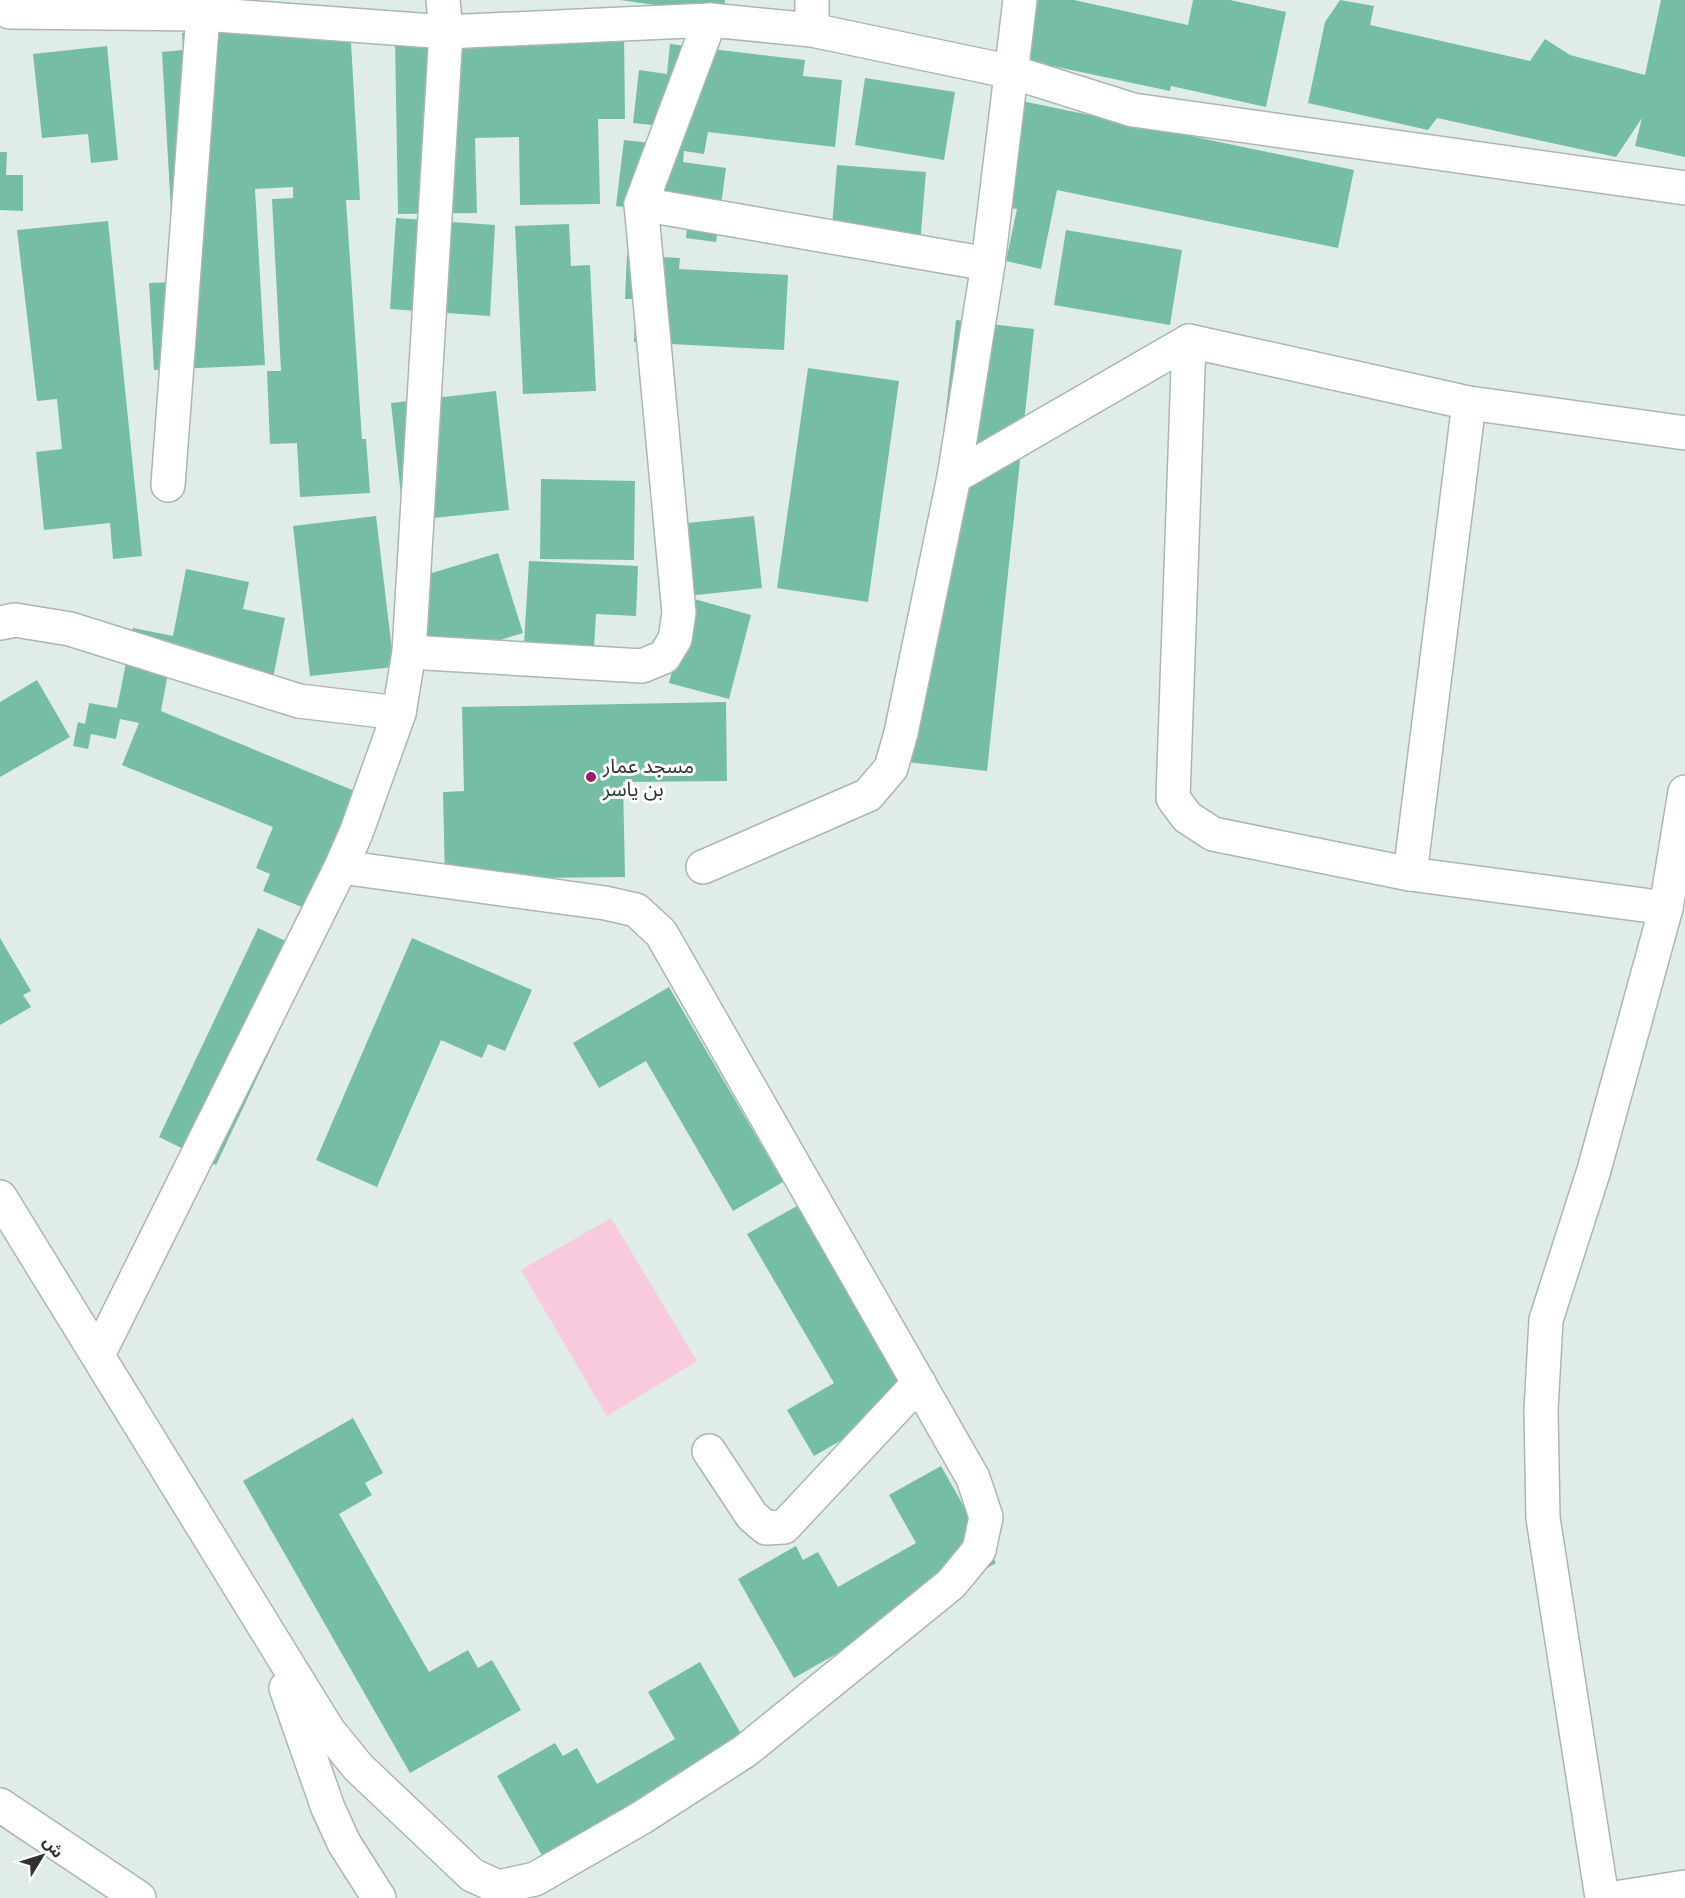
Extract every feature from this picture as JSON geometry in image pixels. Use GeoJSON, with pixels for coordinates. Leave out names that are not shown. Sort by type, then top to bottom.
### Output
{"type":"FeatureCollection","features":[{"type":"Feature","properties":{"kind":"street"},"geometry":{"type":"LineString","coordinates":[[98,1355],[341,867],[356,833],[399,713],[409,652],[446,32],[443,0]]}},
{"type":"Feature","properties":{"kind":"street"},"geometry":{"type":"LineString","coordinates":[[703,867],[868,795],[891,768],[901,733],[954,477],[988,264],[1020,0]]}},
{"type":"Feature","properties":{"kind":"street"},"geometry":{"type":"LineString","coordinates":[[10,12],[203,14],[446,32],[812,15],[1012,72],[1133,110],[1685,188]]}},
{"type":"Feature","properties":{"kind":"street"},"geometry":{"type":"LineString","coordinates":[[168,485],[203,14]]}},
{"type":"Feature","properties":{"kind":"street"},"geometry":{"type":"LineString","coordinates":[[409,652],[642,666],[664,657],[675,639],[679,613],[641,204],[710,20]]}},
{"type":"Feature","properties":{"kind":"street"},"geometry":{"type":"LineString","coordinates":[[641,204],[988,264]]}},
{"type":"Feature","properties":{"kind":"street"},"geometry":{"type":"LineString","coordinates":[[954,477],[1190,341],[1468,403],[1685,433]]}},
{"type":"Feature","properties":{"kind":"street"},"geometry":{"type":"LineString","coordinates":[[1190,341],[1173,798],[1187,818],[1213,834],[1410,873],[1666,908]]}},
{"type":"Feature","properties":{"kind":"street"},"geometry":{"type":"LineString","coordinates":[[1410,873],[1468,403]]}},
{"type":"Feature","properties":{"kind":"street"},"geometry":{"type":"LineString","coordinates":[[0,623],[15,620],[70,629],[299,701],[399,713]]}},
{"type":"Feature","properties":{"kind":"street"},"geometry":{"type":"LineString","coordinates":[[1602,1898],[1544,1518],[1540,1410],[1546,1320],[1594,1170],[1666,908],[1685,792]]}},
{"type":"Feature","properties":{"kind":"street"},"geometry":{"type":"LineString","coordinates":[[0,1197],[328,1730],[358,1767],[472,1875],[498,1887],[535,1879],[641,1818],[745,1751],[951,1584],[979,1550],[986,1517],[972,1478],[661,933],[636,910],[605,903],[341,867]]}},
{"type":"Feature","properties":{"kind":"street"},"geometry":{"type":"LineString","coordinates":[[709,1450],[752,1516],[766,1527],[784,1527],[919,1383]]}},
{"type":"Feature","properties":{"kind":"street"},"geometry":{"type":"LineString","coordinates":[[264,1627],[328,1808],[344,1843],[379,1898]]}},
{"type":"Feature","properties":{"kind":"street"},"geometry":{"type":"LineString","coordinates":[[0,1805],[139,1898]]}},
{"type":"Feature","properties":{"kind":"street"},"geometry":{"type":"LineString","coordinates":[[1615,1898],[1685,1887]]}},
{"type":"Feature","properties":{"kind":"shaded area"},"geometry":{"type":"Polygon","coordinates":[[[611,1218],[697,1361],[607,1416],[521,1270],[611,1218]]]}},
{"type":"Feature","properties":{"kind":"building"},"geometry":{"type":"Polygon","coordinates":[[[620,0],[725,0],[724,8],[697,11],[620,0]]]}},
{"type":"Feature","properties":{"kind":"building"},"geometry":{"type":"Polygon","coordinates":[[[1016,0],[1074,0],[1188,25],[1193,0],[1230,0],[1286,12],[1266,107],[1171,86],[1170,91],[1005,56],[1016,0]]]}},
{"type":"Feature","properties":{"kind":"building"},"geometry":{"type":"Polygon","coordinates":[[[1340,0],[1374,6],[1370,25],[1530,61],[1545,39],[1570,55],[1645,75],[1661,0],[1685,0],[1685,157],[1635,146],[1642,118],[1616,157],[1437,118],[1428,130],[1308,103],[1325,22],[1340,0]]]}},
{"type":"Feature","properties":{"kind":"building"},"geometry":{"type":"Polygon","coordinates":[[[350,25],[360,200],[346,200],[362,439],[366,439],[370,493],[300,497],[297,443],[270,444],[267,371],[281,371],[272,199],[293,198],[293,187],[255,189],[265,365],[154,370],[149,283],[175,282],[162,52],[183,50],[182,33],[350,25]]]}},
{"type":"Feature","properties":{"kind":"building"},"geometry":{"type":"Polygon","coordinates":[[[624,35],[625,119],[598,119],[600,204],[520,205],[519,137],[475,138],[477,213],[398,214],[395,38],[624,35]]]}},
{"type":"Feature","properties":{"kind":"building"},"geometry":{"type":"Polygon","coordinates":[[[670,44],[805,60],[803,76],[842,80],[835,147],[708,132],[704,154],[684,151],[683,162],[726,168],[716,242],[686,238],[687,228],[642,223],[644,209],[616,206],[624,140],[659,144],[661,126],[633,123],[639,70],[667,74],[670,44]]]}},
{"type":"Feature","properties":{"kind":"building"},"geometry":{"type":"Polygon","coordinates":[[[107,46],[118,160],[91,163],[88,134],[42,138],[33,54],[107,46]]]}},
{"type":"Feature","properties":{"kind":"building"},"geometry":{"type":"Polygon","coordinates":[[[865,78],[955,92],[944,160],[855,145],[865,78]]]}},
{"type":"Feature","properties":{"kind":"building"},"geometry":{"type":"Polygon","coordinates":[[[1007,98],[1354,170],[1338,248],[1057,190],[1041,269],[1006,261],[1017,209],[985,203],[1007,98]]]}},
{"type":"Feature","properties":{"kind":"building"},"geometry":{"type":"Polygon","coordinates":[[[0,152],[7,152],[6,175],[23,175],[23,211],[0,210],[0,152]]]}},
{"type":"Feature","properties":{"kind":"building"},"geometry":{"type":"Polygon","coordinates":[[[837,165],[926,172],[919,257],[830,250],[837,165]]]}},
{"type":"Feature","properties":{"kind":"building"},"geometry":{"type":"Polygon","coordinates":[[[396,218],[495,225],[490,316],[390,309],[396,218]]]}},
{"type":"Feature","properties":{"kind":"building"},"geometry":{"type":"Polygon","coordinates":[[[108,221],[142,556],[113,559],[110,523],[44,530],[36,452],[62,449],[57,399],[37,401],[17,230],[108,221]]]}},
{"type":"Feature","properties":{"kind":"building"},"geometry":{"type":"Polygon","coordinates":[[[569,224],[571,266],[590,265],[596,391],[523,394],[515,226],[569,224]]]}},
{"type":"Feature","properties":{"kind":"building"},"geometry":{"type":"Polygon","coordinates":[[[1066,230],[1182,250],[1170,325],[1054,305],[1066,230]]]}},
{"type":"Feature","properties":{"kind":"building"},"geometry":{"type":"Polygon","coordinates":[[[627,255],[680,258],[679,269],[788,275],[784,350],[634,342],[636,299],[625,299],[627,255]]]}},
{"type":"Feature","properties":{"kind":"building"},"geometry":{"type":"Polygon","coordinates":[[[956,320],[1034,329],[987,771],[907,762],[956,320]]]}},
{"type":"Feature","properties":{"kind":"building"},"geometry":{"type":"Polygon","coordinates":[[[808,368],[899,381],[868,602],[777,588],[808,368]]]}},
{"type":"Feature","properties":{"kind":"building"},"geometry":{"type":"Polygon","coordinates":[[[496,391],[509,510],[424,519],[406,542],[391,403],[496,391]]]}},
{"type":"Feature","properties":{"kind":"building"},"geometry":{"type":"Polygon","coordinates":[[[541,479],[635,481],[634,560],[540,559],[541,479]]]}},
{"type":"Feature","properties":{"kind":"building"},"geometry":{"type":"Polygon","coordinates":[[[376,516],[394,667],[310,676],[293,526],[376,516]]]}},
{"type":"Feature","properties":{"kind":"building"},"geometry":{"type":"Polygon","coordinates":[[[754,516],[762,588],[687,596],[678,524],[754,516]]]}},
{"type":"Feature","properties":{"kind":"building"},"geometry":{"type":"Polygon","coordinates":[[[498,553],[523,633],[426,662],[402,582],[498,553]]]}},
{"type":"Feature","properties":{"kind":"building"},"geometry":{"type":"Polygon","coordinates":[[[529,561],[638,566],[636,616],[596,614],[594,648],[524,644],[529,561]]]}},
{"type":"Feature","properties":{"kind":"building"},"geometry":{"type":"Polygon","coordinates":[[[186,569],[249,582],[243,609],[285,618],[272,683],[170,662],[161,711],[374,799],[326,917],[263,891],[270,874],[256,868],[273,827],[122,765],[139,723],[120,719],[116,739],[91,734],[88,749],[73,746],[78,722],[85,724],[89,703],[117,708],[133,628],[173,636],[186,569]]]}},
{"type":"Feature","properties":{"kind":"building"},"geometry":{"type":"Polygon","coordinates":[[[691,598],[751,615],[729,699],[669,683],[691,598]]]}},
{"type":"Feature","properties":{"kind":"building"},"geometry":{"type":"Polygon","coordinates":[[[37,680],[70,737],[0,777],[0,702],[37,680]]]}},
{"type":"Feature","properties":{"kind":"building"},"geometry":{"type":"Polygon","coordinates":[[[726,702],[727,781],[623,782],[625,877],[445,879],[443,792],[464,791],[462,707],[726,702]]]}},
{"type":"Feature","properties":{"kind":"building"},"geometry":{"type":"Polygon","coordinates":[[[258,928],[315,955],[216,1165],[159,1137],[258,928]]]}},
{"type":"Feature","properties":{"kind":"building"},"geometry":{"type":"Polygon","coordinates":[[[0,938],[31,991],[23,995],[31,1007],[0,1025],[0,938]]]}},
{"type":"Feature","properties":{"kind":"building"},"geometry":{"type":"Polygon","coordinates":[[[412,938],[532,990],[505,1051],[488,1044],[482,1058],[441,1040],[377,1187],[316,1160],[412,938]]]}},
{"type":"Feature","properties":{"kind":"building"},"geometry":{"type":"Polygon","coordinates":[[[669,987],[783,1182],[733,1211],[646,1061],[599,1088],[573,1043],[669,987]]]}},
{"type":"Feature","properties":{"kind":"building"},"geometry":{"type":"Polygon","coordinates":[[[797,1206],[910,1401],[814,1456],[787,1410],[834,1383],[747,1234],[797,1206]]]}},
{"type":"Feature","properties":{"kind":"building"},"geometry":{"type":"Polygon","coordinates":[[[353,1418],[383,1473],[365,1483],[372,1495],[339,1514],[429,1672],[468,1650],[478,1668],[492,1660],[521,1710],[410,1773],[243,1481],[353,1418]]]}},
{"type":"Feature","properties":{"kind":"building"},"geometry":{"type":"Polygon","coordinates":[[[941,1466],[996,1563],[794,1678],[738,1579],[796,1546],[803,1560],[818,1552],[838,1587],[916,1543],[889,1495],[941,1466]]]}},
{"type":"Feature","properties":{"kind":"building"},"geometry":{"type":"Polygon","coordinates":[[[700,1662],[756,1760],[553,1875],[497,1776],[555,1743],[563,1756],[577,1748],[597,1784],[675,1739],[648,1692],[700,1662]]]}},
{"type":"Feature","properties":{"kind":"place","name":"مسجد عمار بن ياسر"},"geometry":{"type":"Point","coordinates":[591,777]}}]}
